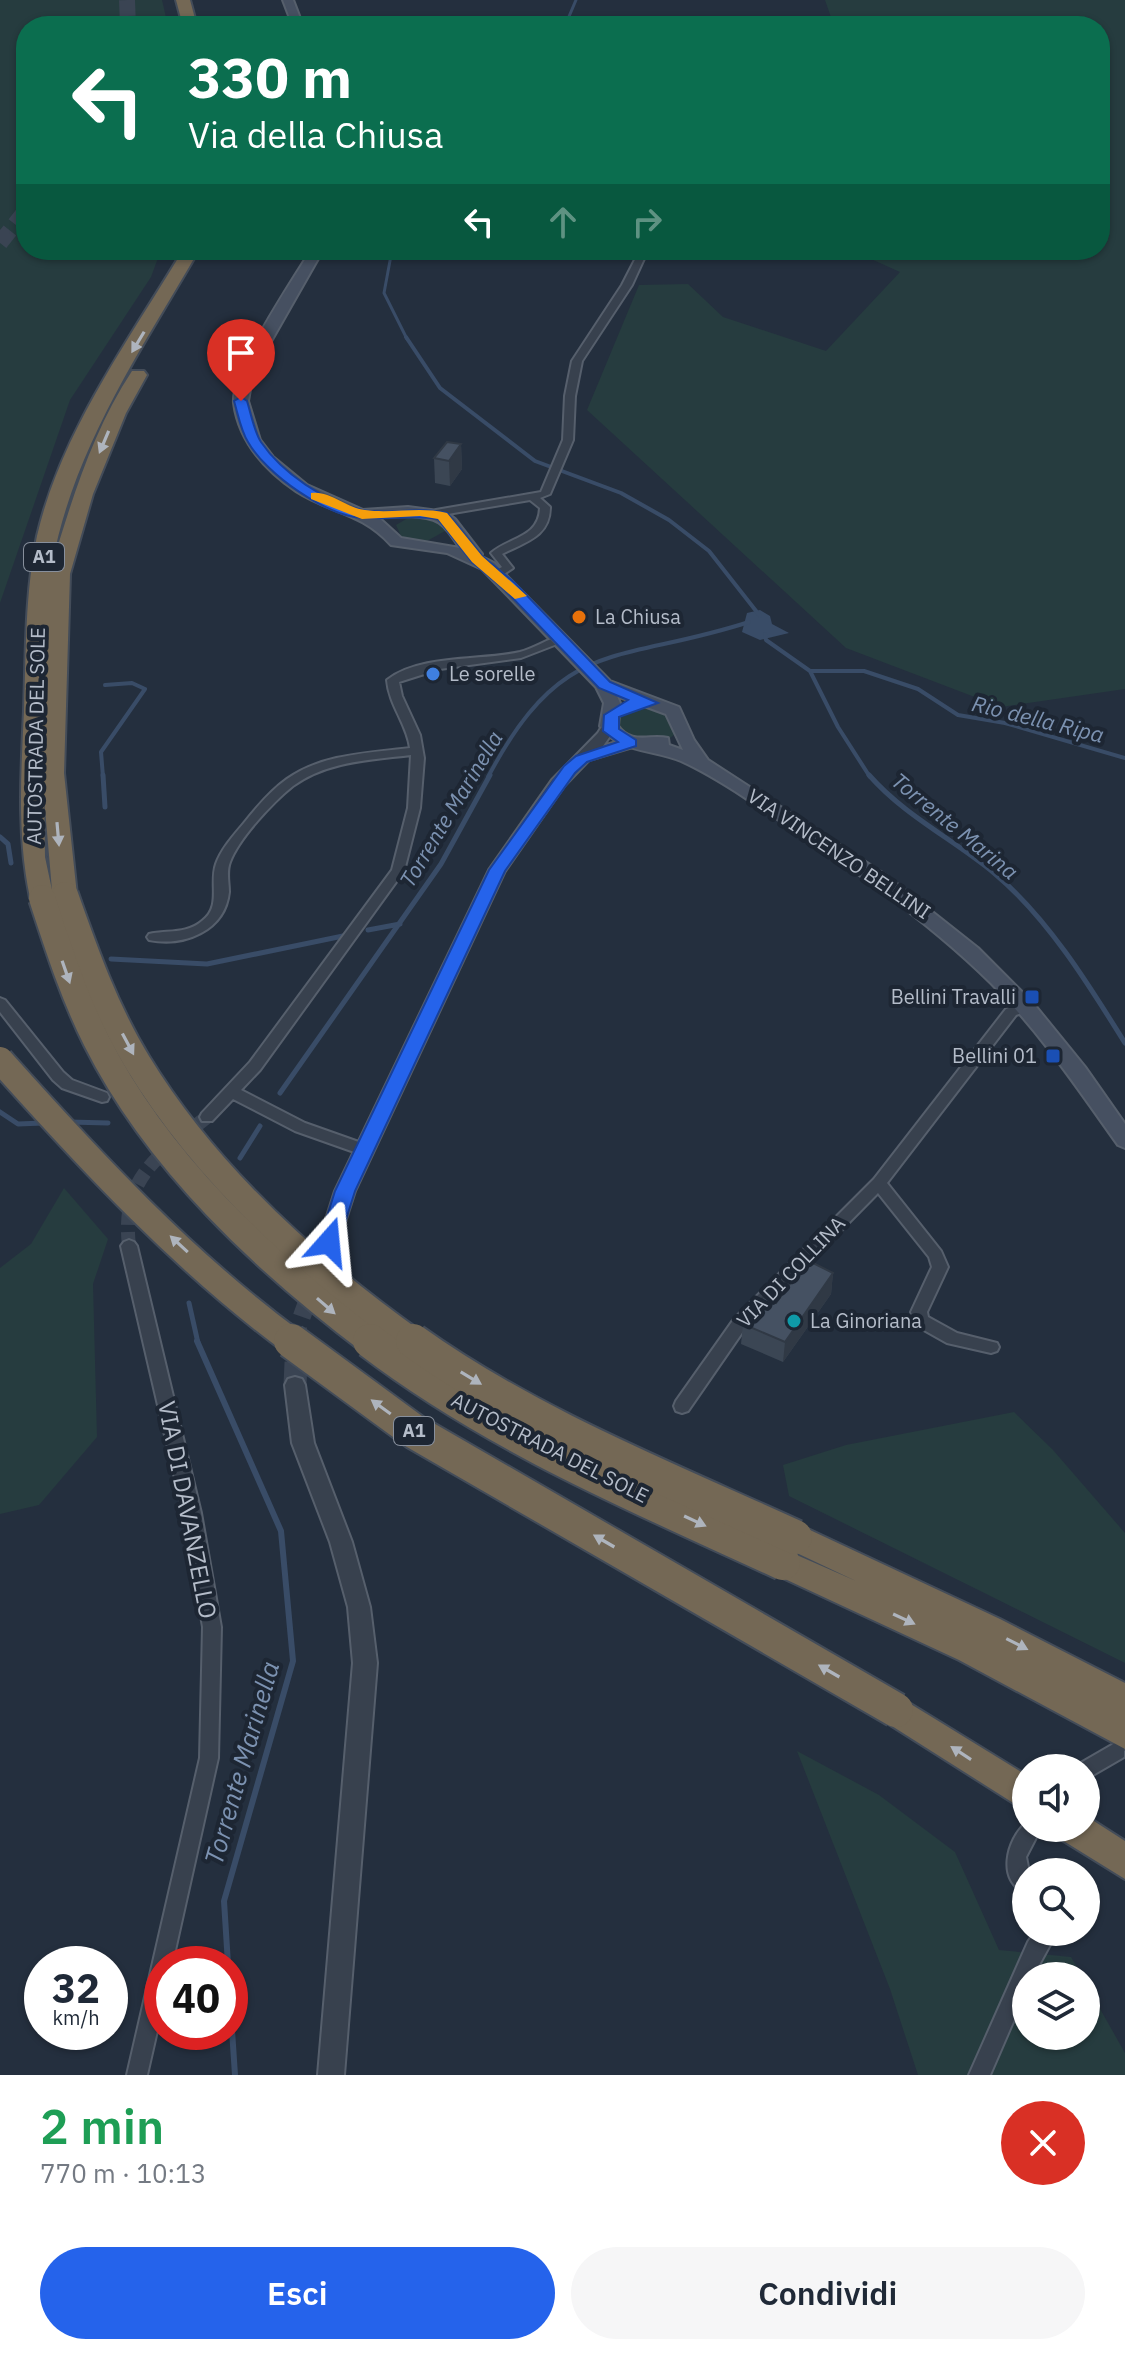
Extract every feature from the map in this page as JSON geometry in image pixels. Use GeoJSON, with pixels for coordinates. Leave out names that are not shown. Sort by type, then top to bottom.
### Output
{"type":"FeatureCollection","features":[{"type":"Feature","properties":{"kind":"highway","name":"AUTOSTRADA DEL SOLE"},"geometry":{"type":"LineString","coordinates":[[54,897],[33,857],[32,777],[40,577],[48,533],[62,488],[97,409],[185,260]]}},
{"type":"Feature","properties":{"kind":"highway","name":"AUTOSTRADA DEL SOLE"},"geometry":{"type":"LineString","coordinates":[[202,260],[117,413],[83,494],[60,574],[53,773],[54,897],[69,981],[113,1068],[178,1162],[255,1244],[364,1339],[454,1400],[549,1452],[988,1629],[1125,1700]]}},
{"type":"Feature","properties":{"kind":"highway","name":"A1"},"geometry":{"type":"LineString","coordinates":[[0,1060],[59,1126],[138,1206],[245,1307],[415,1432],[896,1710],[1012,1786]]}},
{"type":"Feature","properties":{"kind":"highway","name":"AUTOSTRADA DEL SOLE"},"geometry":{"type":"LineString","coordinates":[[789,1550],[971,1650],[1121,1742]]}},
{"type":"Feature","properties":{"kind":"highway"},"geometry":{"type":"LineString","coordinates":[[1096,1842],[1125,1862]]}},
{"type":"Feature","properties":{"kind":"main road"},"geometry":{"type":"LineString","coordinates":[[311,260],[246,373],[241,401],[253,441],[286,477],[329,502],[362,514],[387,529],[396,542],[451,549],[477,559],[497,574],[601,682],[673,711],[680,727],[673,737],[649,745],[630,743],[616,736],[601,682]]}},
{"type":"Feature","properties":{"kind":"main road"},"geometry":{"type":"LineString","coordinates":[[362,514],[436,513],[452,525],[477,559]]}},
{"type":"Feature","properties":{"kind":"main road"},"geometry":{"type":"LineString","coordinates":[[387,529],[391,521],[403,514]]}},
{"type":"Feature","properties":{"kind":"main road"},"geometry":{"type":"LineString","coordinates":[[428,545],[443,540],[452,525]]}},
{"type":"Feature","properties":{"kind":"main road"},"geometry":{"type":"LineString","coordinates":[[610,720],[631,704],[650,703]]}},
{"type":"Feature","properties":{"kind":"main road","name":"VIA VINCENZO BELLINI"},"geometry":{"type":"LineString","coordinates":[[680,727],[699,760]]}},
{"type":"Feature","properties":{"kind":"main road","name":"VIA VINCENZO BELLINI"},"geometry":{"type":"LineString","coordinates":[[649,745],[699,760],[905,896],[971,952],[1025,1007],[1062,1050],[1125,1140]]}},
{"type":"Feature","properties":{"kind":"street"},"geometry":{"type":"LineString","coordinates":[[436,513],[534,498],[548,490],[565,450],[577,361],[627,285],[639,260]]}},
{"type":"Feature","properties":{"kind":"street"},"geometry":{"type":"LineString","coordinates":[[497,574],[508,568],[496,553],[530,538],[540,529],[546,515],[545,507],[534,498]]}},
{"type":"Feature","properties":{"kind":"street"},"geometry":{"type":"LineString","coordinates":[[452,525],[464,511]]}},
{"type":"Feature","properties":{"kind":"street"},"geometry":{"type":"LineString","coordinates":[[207,1117],[255,1066],[398,871],[413,801],[416,751],[411,728],[393,692],[393,680],[422,668],[526,654],[545,642],[561,639]]}},
{"type":"Feature","properties":{"kind":"street"},"geometry":{"type":"LineString","coordinates":[[328,1244],[345,1191],[497,870],[558,783],[605,735],[610,720]]}},
{"type":"Feature","properties":{"kind":"street"},"geometry":{"type":"LineString","coordinates":[[581,759],[630,743]]}},
{"type":"Feature","properties":{"kind":"street"},"geometry":{"type":"LineString","coordinates":[[154,937],[187,936],[207,926],[222,897],[222,863],[264,809],[289,784],[329,764],[416,751]]}},
{"type":"Feature","properties":{"kind":"street"},"geometry":{"type":"LineString","coordinates":[[0,1003],[58,1076],[67,1084],[102,1097]]}},
{"type":"Feature","properties":{"kind":"street","name":"VIA DI COLLINA"},"geometry":{"type":"LineString","coordinates":[[682,1406],[740,1323],[879,1183],[1011,1012],[1025,1007]]}},
{"type":"Feature","properties":{"kind":"street"},"geometry":{"type":"LineString","coordinates":[[232,1092],[300,1127],[365,1150]]}},
{"type":"Feature","properties":{"kind":"street"},"geometry":{"type":"LineString","coordinates":[[879,1183],[936,1255],[940,1267],[919,1312],[921,1321],[953,1339],[991,1347]]}},
{"type":"Feature","properties":{"kind":"street","name":"VIA DI DAVANZELLO"},"geometry":{"type":"LineString","coordinates":[[129,1246],[192,1513],[212,1627],[209,1758],[166,1946]]}},
{"type":"Feature","properties":{"kind":"street"},"geometry":{"type":"LineString","coordinates":[[295,1385],[303,1443],[341,1542],[359,1607],[365,1663],[331,2075]]}},
{"type":"Feature","properties":{"kind":"street"},"geometry":{"type":"LineString","coordinates":[[1100,1759],[1121,1742]]}},
{"type":"Feature","properties":{"kind":"street"},"geometry":{"type":"LineString","coordinates":[[979,2075],[1037,1946]]}},
{"type":"Feature","properties":{"kind":"street","name":"VIA DI DAVANZELLO"},"geometry":{"type":"LineString","coordinates":[[137,2075],[144,2044]]}},
{"type":"Feature","properties":{"kind":"green space"},"geometry":{"type":"Polygon","coordinates":[[[0,0],[162,0],[166,16],[16,16],[16,260],[157,260],[151,277],[70,400],[0,603],[0,0]]]}},
{"type":"Feature","properties":{"kind":"green space"},"geometry":{"type":"Polygon","coordinates":[[[825,0],[1125,0],[1125,689],[1001,707],[846,648],[587,410],[639,285],[688,284],[723,317],[826,351],[900,272],[873,260],[1110,260],[1110,16],[831,16],[825,0]]]}},
{"type":"Feature","properties":{"kind":"green space"},"geometry":{"type":"Polygon","coordinates":[[[413,515],[430,516],[445,526],[445,531],[427,541],[402,538],[396,525],[413,515]]]}},
{"type":"Feature","properties":{"kind":"green space"},"geometry":{"type":"Polygon","coordinates":[[[640,703],[667,707],[678,732],[666,741],[630,743],[609,720],[623,706],[640,703]]]}},
{"type":"Feature","properties":{"kind":"green space"},"geometry":{"type":"Polygon","coordinates":[[[64,1188],[108,1239],[93,1284],[97,1437],[39,1505],[0,1514],[0,1268],[31,1244],[64,1188]]]}},
{"type":"Feature","properties":{"kind":"green space"},"geometry":{"type":"Polygon","coordinates":[[[1014,1412],[1053,1450],[1125,1533],[1125,1663],[789,1496],[783,1465],[846,1445],[1014,1412]]]}},
{"type":"Feature","properties":{"kind":"green space"},"geometry":{"type":"Polygon","coordinates":[[[797,1751],[879,1795],[955,1852],[999,1950],[1071,1957],[1074,1962],[1012,1962],[1012,2050],[1100,2050],[1100,2009],[1125,2053],[1125,2075],[918,2075],[890,1989],[797,1751]]]}},
{"type":"Feature","properties":{"kind":"water"},"geometry":{"type":"Polygon","coordinates":[[[760,610],[770,616],[772,624],[789,633],[760,640],[742,632],[747,613],[760,610]]]}},
{"type":"Feature","properties":{"kind":"building"},"geometry":{"type":"Polygon","coordinates":[[[447,442],[461,444],[449,461],[434,458],[447,442]]]}},
{"type":"Feature","properties":{"kind":"building"},"geometry":{"type":"Polygon","coordinates":[[[807,1260],[833,1273],[785,1342],[743,1324],[763,1297],[776,1303],[807,1260]]]}},
{"type":"Feature","properties":{"kind":"waterway","name":"Torrente Marina"},"geometry":{"type":"LineString","coordinates":[[569,16],[576,0]]}},
{"type":"Feature","properties":{"kind":"waterway","name":"Torrente Marina"},"geometry":{"type":"LineString","coordinates":[[390,260],[384,293],[406,337]]}},
{"type":"Feature","properties":{"kind":"waterway","name":"Torrente Marina"},"geometry":{"type":"LineString","coordinates":[[406,337],[440,388],[535,461],[621,493],[669,520],[709,551],[760,616]]}},
{"type":"Feature","properties":{"kind":"waterway","name":"Torrente Marinella"},"geometry":{"type":"LineString","coordinates":[[488,777],[516,731],[542,698],[569,676],[597,662],[628,652],[749,622]]}},
{"type":"Feature","properties":{"kind":"waterway","name":"Torrente Marina"},"geometry":{"type":"LineString","coordinates":[[765,634],[766,640],[810,671],[838,727],[870,777]]}},
{"type":"Feature","properties":{"kind":"waterway","name":"Rio della Ripa"},"geometry":{"type":"LineString","coordinates":[[811,671],[864,671],[918,689],[958,715],[1005,723],[1125,758]]}},
{"type":"Feature","properties":{"kind":"waterway"},"geometry":{"type":"LineString","coordinates":[[103,777],[101,752],[145,689],[132,683],[105,685]]}},
{"type":"Feature","properties":{"kind":"waterway"},"geometry":{"type":"LineString","coordinates":[[103,775],[105,807]]}},
{"type":"Feature","properties":{"kind":"waterway","name":"Torrente Marinella"},"geometry":{"type":"LineString","coordinates":[[399,924],[441,864],[490,775]]}},
{"type":"Feature","properties":{"kind":"waterway","name":"Torrente Marina"},"geometry":{"type":"LineString","coordinates":[[869,775],[898,803],[994,873],[1032,910],[1066,953],[1125,1043]]}},
{"type":"Feature","properties":{"kind":"waterway"},"geometry":{"type":"LineString","coordinates":[[0,837],[8,844],[11,863]]}},
{"type":"Feature","properties":{"kind":"waterway","name":"Torrente Marinella"},"geometry":{"type":"LineString","coordinates":[[280,1093],[399,924]]}},
{"type":"Feature","properties":{"kind":"waterway"},"geometry":{"type":"LineString","coordinates":[[368,930],[399,924]]}},
{"type":"Feature","properties":{"kind":"waterway"},"geometry":{"type":"LineString","coordinates":[[111,959],[207,964],[343,936]]}},
{"type":"Feature","properties":{"kind":"waterway"},"geometry":{"type":"LineString","coordinates":[[0,1112],[18,1124],[43,1123]]}},
{"type":"Feature","properties":{"kind":"waterway"},"geometry":{"type":"LineString","coordinates":[[69,1122],[108,1123]]}},
{"type":"Feature","properties":{"kind":"waterway","name":"Torrente Marinella"},"geometry":{"type":"LineString","coordinates":[[240,1158],[260,1126]]}},
{"type":"Feature","properties":{"kind":"waterway","name":"Torrente Marinella"},"geometry":{"type":"LineString","coordinates":[[189,1303],[198,1343]]}},
{"type":"Feature","properties":{"kind":"waterway","name":"Torrente Marinella"},"geometry":{"type":"LineString","coordinates":[[197,1341],[281,1531],[293,1661],[224,1901],[227,1946]]}},
{"type":"Feature","properties":{"kind":"waterway","name":"Torrente Marinella"},"geometry":{"type":"LineString","coordinates":[[233,2050],[235,2075]]}},
{"type":"Feature","properties":{"kind":"tunnel"},"geometry":{"type":"LineString","coordinates":[[127,0],[128,16]]}},
{"type":"Feature","properties":{"kind":"tunnel"},"geometry":{"type":"LineString","coordinates":[[0,243],[16,223]]}},
{"type":"Feature","properties":{"kind":"tunnel"},"geometry":{"type":"LineString","coordinates":[[129,1246],[128,1222],[137,1185],[159,1157],[207,1117]]}},
{"type":"Feature","properties":{"kind":"tunnel"},"geometry":{"type":"LineString","coordinates":[[297,1343],[298,1327],[328,1244]]}},
{"type":"Feature","properties":{"kind":"tunnel"},"geometry":{"type":"LineString","coordinates":[[295,1385],[297,1341]]}},
{"type":"Feature","properties":{"kind":"slow traffic"},"geometry":{"type":"LineString","coordinates":[[316,496],[362,514],[420,511],[443,516],[477,559],[520,596]]}},
{"type":"Feature","properties":{"kind":"place","name":"La Chiusa"},"geometry":{"type":"Point","coordinates":[579,617]}},
{"type":"Feature","properties":{"kind":"place","name":"Le sorelle"},"geometry":{"type":"Point","coordinates":[433,674]}},
{"type":"Feature","properties":{"kind":"place","name":"Bellini Travalli"},"geometry":{"type":"Point","coordinates":[1032,997]}},
{"type":"Feature","properties":{"kind":"place","name":"Bellini 01"},"geometry":{"type":"Point","coordinates":[1053,1056]}},
{"type":"Feature","properties":{"kind":"place","name":"La Ginoriana"},"geometry":{"type":"Point","coordinates":[794,1321]}},
{"type":"Feature","properties":{"kind":"route"},"geometry":{"type":"LineString","coordinates":[[241,401],[253,441],[286,477],[329,502],[362,514],[420,511],[436,513],[448,519],[458,537],[477,559],[510,586],[604,685],[625,696],[650,703],[623,706],[612,715],[609,720],[611,731],[630,743],[581,759],[569,769],[497,870],[345,1191],[329,1242]]}}]}
